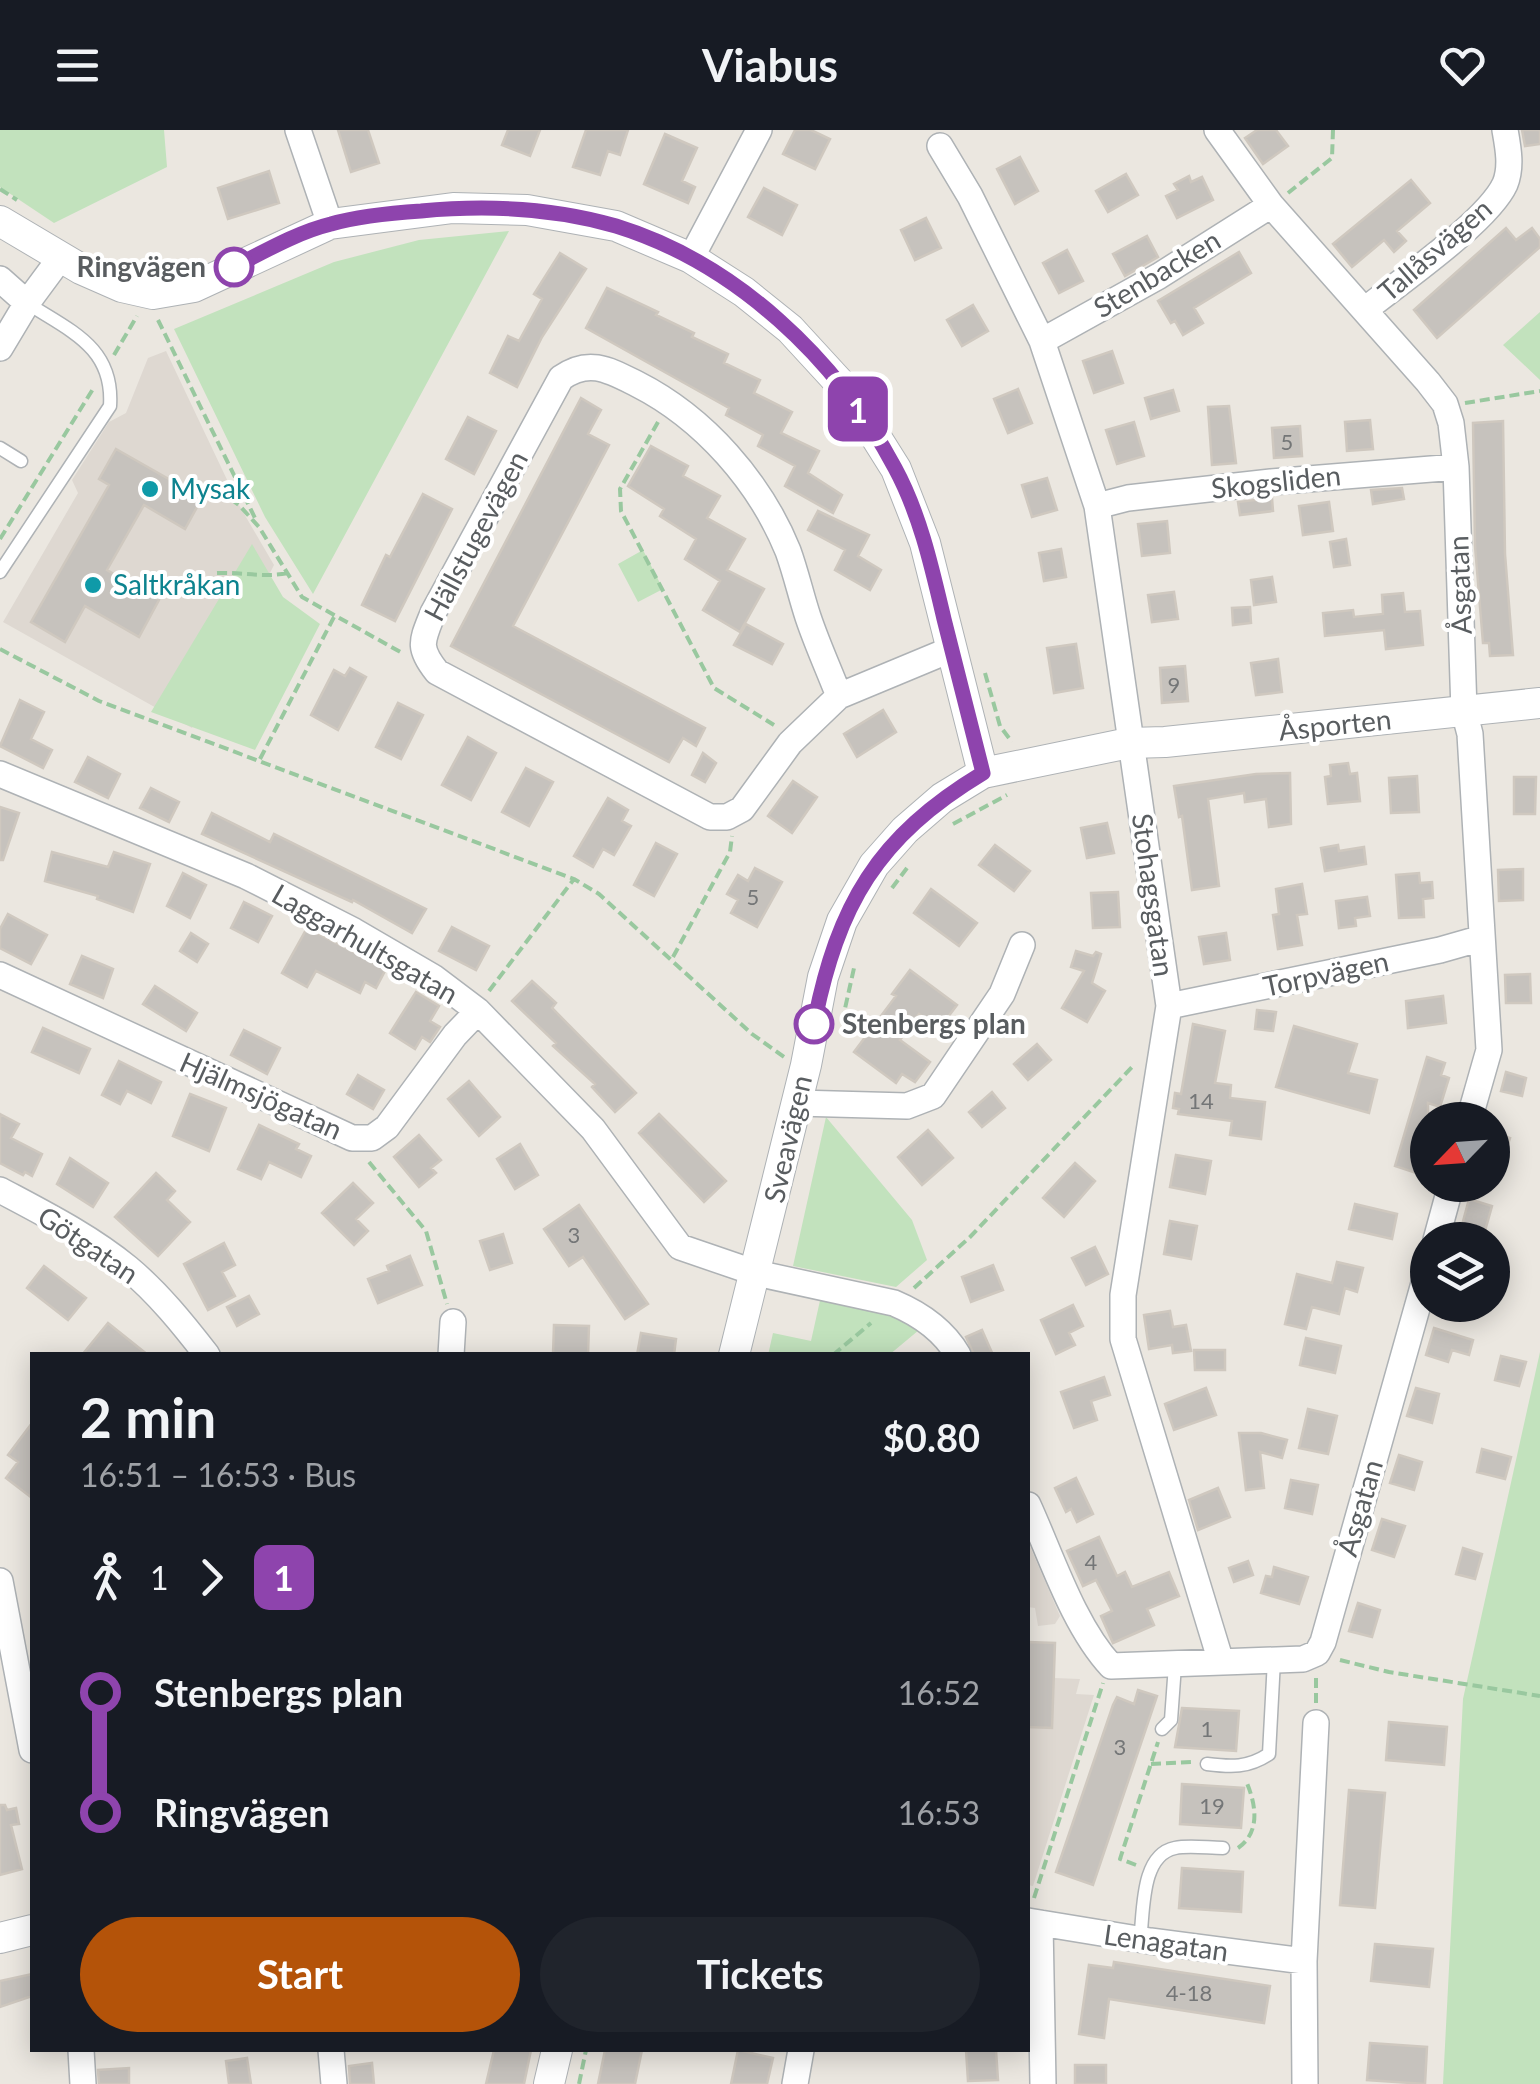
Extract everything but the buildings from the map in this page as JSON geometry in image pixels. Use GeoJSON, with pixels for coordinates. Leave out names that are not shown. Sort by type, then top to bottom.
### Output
{"type":"FeatureCollection","features":[{"type":"Feature","properties":{"kind":"street"},"geometry":{"type":"LineString","coordinates":[[298,130],[330,224]]}},
{"type":"Feature","properties":{"kind":"street","name":"Åsgatan"},"geometry":{"type":"LineString","coordinates":[[1217,130],[1271,205],[1366,309],[1445,404],[1456,467],[1464,712],[1470,734],[1488,993],[1489,1050],[1475,1102]]}},
{"type":"Feature","properties":{"kind":"street","name":"Tallåsvägen"},"geometry":{"type":"LineString","coordinates":[[1366,309],[1489,210],[1506,182],[1510,154],[1505,130]]}},
{"type":"Feature","properties":{"kind":"street"},"geometry":{"type":"LineString","coordinates":[[691,258],[752,132]]}},
{"type":"Feature","properties":{"kind":"street","name":"Stohagsgatan"},"geometry":{"type":"LineString","coordinates":[[940,146],[970,196],[1042,341],[1096,506],[1169,1006],[1123,1294],[1123,1339],[1221,1662]]}},
{"type":"Feature","properties":{"kind":"street","name":"Stenbacken"},"geometry":{"type":"LineString","coordinates":[[1042,341],[1159,276],[1271,205]]}},
{"type":"Feature","properties":{"kind":"street"},"geometry":{"type":"LineString","coordinates":[[0,220],[61,257],[122,287],[154,294],[194,287],[330,224],[454,208],[527,210],[616,226],[691,258],[744,292],[790,329],[846,391],[896,470],[925,542],[983,773]]}},
{"type":"Feature","properties":{"kind":"street"},"geometry":{"type":"LineString","coordinates":[[0,348],[61,257]]}},
{"type":"Feature","properties":{"kind":"street"},"geometry":{"type":"LineString","coordinates":[[0,279],[27,303]]}},
{"type":"Feature","properties":{"kind":"street","name":"Hällstugevägen"},"geometry":{"type":"LineString","coordinates":[[727,817],[710,817],[589,755],[437,672],[423,655],[422,639],[433,614],[561,378],[574,368],[600,365],[692,420],[734,462],[762,501],[788,551],[809,620],[839,696]]}},
{"type":"Feature","properties":{"kind":"street","name":"Skogsliden"},"geometry":{"type":"LineString","coordinates":[[1096,506],[1128,498],[1271,482],[1456,467]]}},
{"type":"Feature","properties":{"kind":"street"},"geometry":{"type":"LineString","coordinates":[[727,817],[742,809],[796,737],[839,696],[952,649]]}},
{"type":"Feature","properties":{"kind":"street","name":"Åsporten"},"geometry":{"type":"LineString","coordinates":[[1130,743],[1540,703]]}},
{"type":"Feature","properties":{"kind":"street","name":"Sveavägen"},"geometry":{"type":"LineString","coordinates":[[735,1352],[806,1065],[823,976],[842,920],[874,865],[905,830],[942,798],[983,773],[1130,743]]}},
{"type":"Feature","properties":{"kind":"street","name":"Laggarhultsgatan"},"geometry":{"type":"LineString","coordinates":[[0,774],[246,876],[354,930],[433,977],[478,1010],[593,1129],[680,1247],[756,1274],[894,1303]]}},
{"type":"Feature","properties":{"kind":"street","name":"Torpvägen"},"geometry":{"type":"LineString","coordinates":[[1169,1006],[1482,938]]}},
{"type":"Feature","properties":{"kind":"street"},"geometry":{"type":"LineString","coordinates":[[797,1103],[907,1106],[933,1096],[1002,994],[1022,944]]}},
{"type":"Feature","properties":{"kind":"street","name":"Hjälmsjögatan"},"geometry":{"type":"LineString","coordinates":[[0,976],[352,1138],[372,1138],[387,1127],[478,1010]]}},
{"type":"Feature","properties":{"kind":"street","name":"Götgatan"},"geometry":{"type":"LineString","coordinates":[[0,1190],[67,1226],[128,1268],[174,1312],[206,1352]]}},
{"type":"Feature","properties":{"kind":"street"},"geometry":{"type":"LineString","coordinates":[[894,1303],[916,1312],[956,1352]]}},
{"type":"Feature","properties":{"kind":"street"},"geometry":{"type":"LineString","coordinates":[[451,1352],[453,1322]]}},
{"type":"Feature","properties":{"kind":"street","name":"Åsgatan"},"geometry":{"type":"LineString","coordinates":[[1317,1653],[1413,1322]]}},
{"type":"Feature","properties":{"kind":"street"},"geometry":{"type":"LineString","coordinates":[[1030,1508],[1078,1616],[1111,1666],[1304,1659],[1317,1653]]}},
{"type":"Feature","properties":{"kind":"street"},"geometry":{"type":"LineString","coordinates":[[0,1580],[30,1738]]}},
{"type":"Feature","properties":{"kind":"street"},"geometry":{"type":"LineString","coordinates":[[8,1612],[30,1602]]}},
{"type":"Feature","properties":{"kind":"street"},"geometry":{"type":"LineString","coordinates":[[1305,2084],[1304,1961],[1316,1723]]}},
{"type":"Feature","properties":{"kind":"street"},"geometry":{"type":"LineString","coordinates":[[1034,1922],[1043,2084]]}},
{"type":"Feature","properties":{"kind":"street","name":"Lenagatan"},"geometry":{"type":"LineString","coordinates":[[1034,1922],[1304,1961]]}},
{"type":"Feature","properties":{"kind":"street"},"geometry":{"type":"LineString","coordinates":[[0,1938],[30,1930]]}},
{"type":"Feature","properties":{"kind":"street"},"geometry":{"type":"LineString","coordinates":[[81,2052],[83,2084]]}},
{"type":"Feature","properties":{"kind":"street"},"geometry":{"type":"LineString","coordinates":[[331,2052],[334,2084]]}},
{"type":"Feature","properties":{"kind":"street"},"geometry":{"type":"LineString","coordinates":[[549,2084],[557,2052]]}},
{"type":"Feature","properties":{"kind":"street"},"geometry":{"type":"LineString","coordinates":[[795,2084],[801,2052]]}},
{"type":"Feature","properties":{"kind":"lane"},"geometry":{"type":"LineString","coordinates":[[0,572],[110,406],[111,385],[100,357],[76,334],[27,303]]}},
{"type":"Feature","properties":{"kind":"lane"},"geometry":{"type":"LineString","coordinates":[[0,448],[21,461]]}},
{"type":"Feature","properties":{"kind":"lane"},"geometry":{"type":"LineString","coordinates":[[1207,1764],[1240,1766],[1269,1754],[1274,1660]]}},
{"type":"Feature","properties":{"kind":"lane"},"geometry":{"type":"LineString","coordinates":[[1162,1729],[1171,1720],[1175,1665]]}},
{"type":"Feature","properties":{"kind":"lane"},"geometry":{"type":"LineString","coordinates":[[1140,1940],[1150,1870],[1162,1854],[1174,1848],[1223,1848]]}},
{"type":"Feature","properties":{"kind":"path"},"geometry":{"type":"LineString","coordinates":[[1271,205],[1328,163],[1335,150],[1333,130]]}},
{"type":"Feature","properties":{"kind":"path"},"geometry":{"type":"LineString","coordinates":[[0,190],[27,206]]}},
{"type":"Feature","properties":{"kind":"path"},"geometry":{"type":"LineString","coordinates":[[0,539],[132,326],[144,292]]}},
{"type":"Feature","properties":{"kind":"path"},"geometry":{"type":"LineString","coordinates":[[144,292],[259,527],[302,597],[404,654],[423,655]]}},
{"type":"Feature","properties":{"kind":"path"},"geometry":{"type":"LineString","coordinates":[[1445,404],[1490,401],[1540,391]]}},
{"type":"Feature","properties":{"kind":"path"},"geometry":{"type":"LineString","coordinates":[[668,404],[620,489],[621,511],[714,688],[796,737]]}},
{"type":"Feature","properties":{"kind":"path"},"geometry":{"type":"LineString","coordinates":[[218,490],[259,527]]}},
{"type":"Feature","properties":{"kind":"path"},"geometry":{"type":"LineString","coordinates":[[217,573],[243,572],[268,577],[288,573]]}},
{"type":"Feature","properties":{"kind":"path"},"geometry":{"type":"LineString","coordinates":[[260,760],[334,617]]}},
{"type":"Feature","properties":{"kind":"path"},"geometry":{"type":"LineString","coordinates":[[0,649],[99,701],[574,878],[599,894],[752,1034],[782,1056],[806,1065]]}},
{"type":"Feature","properties":{"kind":"path"},"geometry":{"type":"LineString","coordinates":[[984,666],[1000,726],[1012,741],[1019,764]]}},
{"type":"Feature","properties":{"kind":"path"},"geometry":{"type":"LineString","coordinates":[[950,826],[1009,794]]}},
{"type":"Feature","properties":{"kind":"path"},"geometry":{"type":"LineString","coordinates":[[672,959],[730,852],[732,838],[727,817]]}},
{"type":"Feature","properties":{"kind":"path"},"geometry":{"type":"LineString","coordinates":[[887,894],[914,858]]}},
{"type":"Feature","properties":{"kind":"path"},"geometry":{"type":"LineString","coordinates":[[478,1010],[574,878]]}},
{"type":"Feature","properties":{"kind":"path"},"geometry":{"type":"LineString","coordinates":[[842,1022],[858,954]]}},
{"type":"Feature","properties":{"kind":"path"},"geometry":{"type":"LineString","coordinates":[[837,1352],[970,1237],[1124,1076],[1163,1044]]}},
{"type":"Feature","properties":{"kind":"path"},"geometry":{"type":"LineString","coordinates":[[352,1138],[426,1231],[453,1322]]}},
{"type":"Feature","properties":{"kind":"path"},"geometry":{"type":"LineString","coordinates":[[1316,1723],[1317,1653],[1389,1672],[1540,1696]]}},
{"type":"Feature","properties":{"kind":"path"},"geometry":{"type":"LineString","coordinates":[[1034,1922],[1034,1900],[1111,1666]]}},
{"type":"Feature","properties":{"kind":"path"},"geometry":{"type":"LineString","coordinates":[[1150,1870],[1120,1859],[1162,1729]]}},
{"type":"Feature","properties":{"kind":"path"},"geometry":{"type":"LineString","coordinates":[[1151,1764],[1207,1764]]}},
{"type":"Feature","properties":{"kind":"path"},"geometry":{"type":"LineString","coordinates":[[1223,1848],[1234,1850],[1251,1835],[1256,1804],[1240,1766]]}},
{"type":"Feature","properties":{"kind":"path"},"geometry":{"type":"LineString","coordinates":[[579,2084],[586,2052]]}},
{"type":"Feature","properties":{"kind":"shaded area"},"geometry":{"type":"Polygon","coordinates":[[[166,351],[239,505],[274,565],[192,728],[3,622],[78,493],[72,480],[109,422],[126,413],[148,358],[166,351]]]}},
{"type":"Feature","properties":{"kind":"shaded area"},"geometry":{"type":"Polygon","coordinates":[[[1030,1547],[1060,1616],[1055,1624],[1038,1626],[1035,1608],[1030,1607],[1030,1547]]]}},
{"type":"Feature","properties":{"kind":"shaded area"},"geometry":{"type":"Polygon","coordinates":[[[1030,1642],[1055,1643],[1054,1678],[1080,1679],[1076,1694],[1094,1695],[1033,1886],[1030,1642]]]}},
{"type":"Feature","properties":{"kind":"green space"},"geometry":{"type":"Polygon","coordinates":[[[0,130],[164,130],[167,167],[54,223],[0,187],[0,130]]]}},
{"type":"Feature","properties":{"kind":"green space"},"geometry":{"type":"Polygon","coordinates":[[[509,231],[313,594],[265,517],[174,329],[334,262],[419,240],[509,231]]]}},
{"type":"Feature","properties":{"kind":"green space"},"geometry":{"type":"Polygon","coordinates":[[[1540,312],[1540,380],[1503,345],[1540,312]]]}},
{"type":"Feature","properties":{"kind":"green space"},"geometry":{"type":"Polygon","coordinates":[[[252,544],[283,597],[320,624],[255,750],[151,712],[252,544]]]}},
{"type":"Feature","properties":{"kind":"green space"},"geometry":{"type":"Polygon","coordinates":[[[643,550],[663,589],[638,602],[618,564],[643,550]]]}},
{"type":"Feature","properties":{"kind":"green space"},"geometry":{"type":"Polygon","coordinates":[[[826,1117],[912,1220],[927,1260],[896,1287],[793,1266],[826,1117]]]}},
{"type":"Feature","properties":{"kind":"green space"},"geometry":{"type":"Polygon","coordinates":[[[821,1296],[877,1307],[919,1330],[893,1352],[769,1352],[773,1333],[811,1341],[821,1296]]]}},
{"type":"Feature","properties":{"kind":"green space"},"geometry":{"type":"Polygon","coordinates":[[[1540,1352],[1540,2084],[1443,2084],[1463,1699],[1540,1352]]]}},
{"type":"Feature","properties":{"kind":"bus line","name":"1"},"geometry":{"type":"LineString","coordinates":[[234,267],[330,224],[396,213],[454,208],[527,210],[616,226],[691,258],[744,292],[790,329],[846,391],[896,470],[925,542],[983,773],[942,798],[905,830],[874,865],[842,920],[823,976],[814,1024]]}},
{"type":"Feature","properties":{"kind":"place","name":"Ringvägen"},"geometry":{"type":"Point","coordinates":[234,267]}},
{"type":"Feature","properties":{"kind":"place","name":"Mysak"},"geometry":{"type":"Point","coordinates":[150,489]}},
{"type":"Feature","properties":{"kind":"place","name":"Saltkråkan"},"geometry":{"type":"Point","coordinates":[93,585]}},
{"type":"Feature","properties":{"kind":"place","name":"Stenbergs plan"},"geometry":{"type":"Point","coordinates":[814,1024]}}]}
